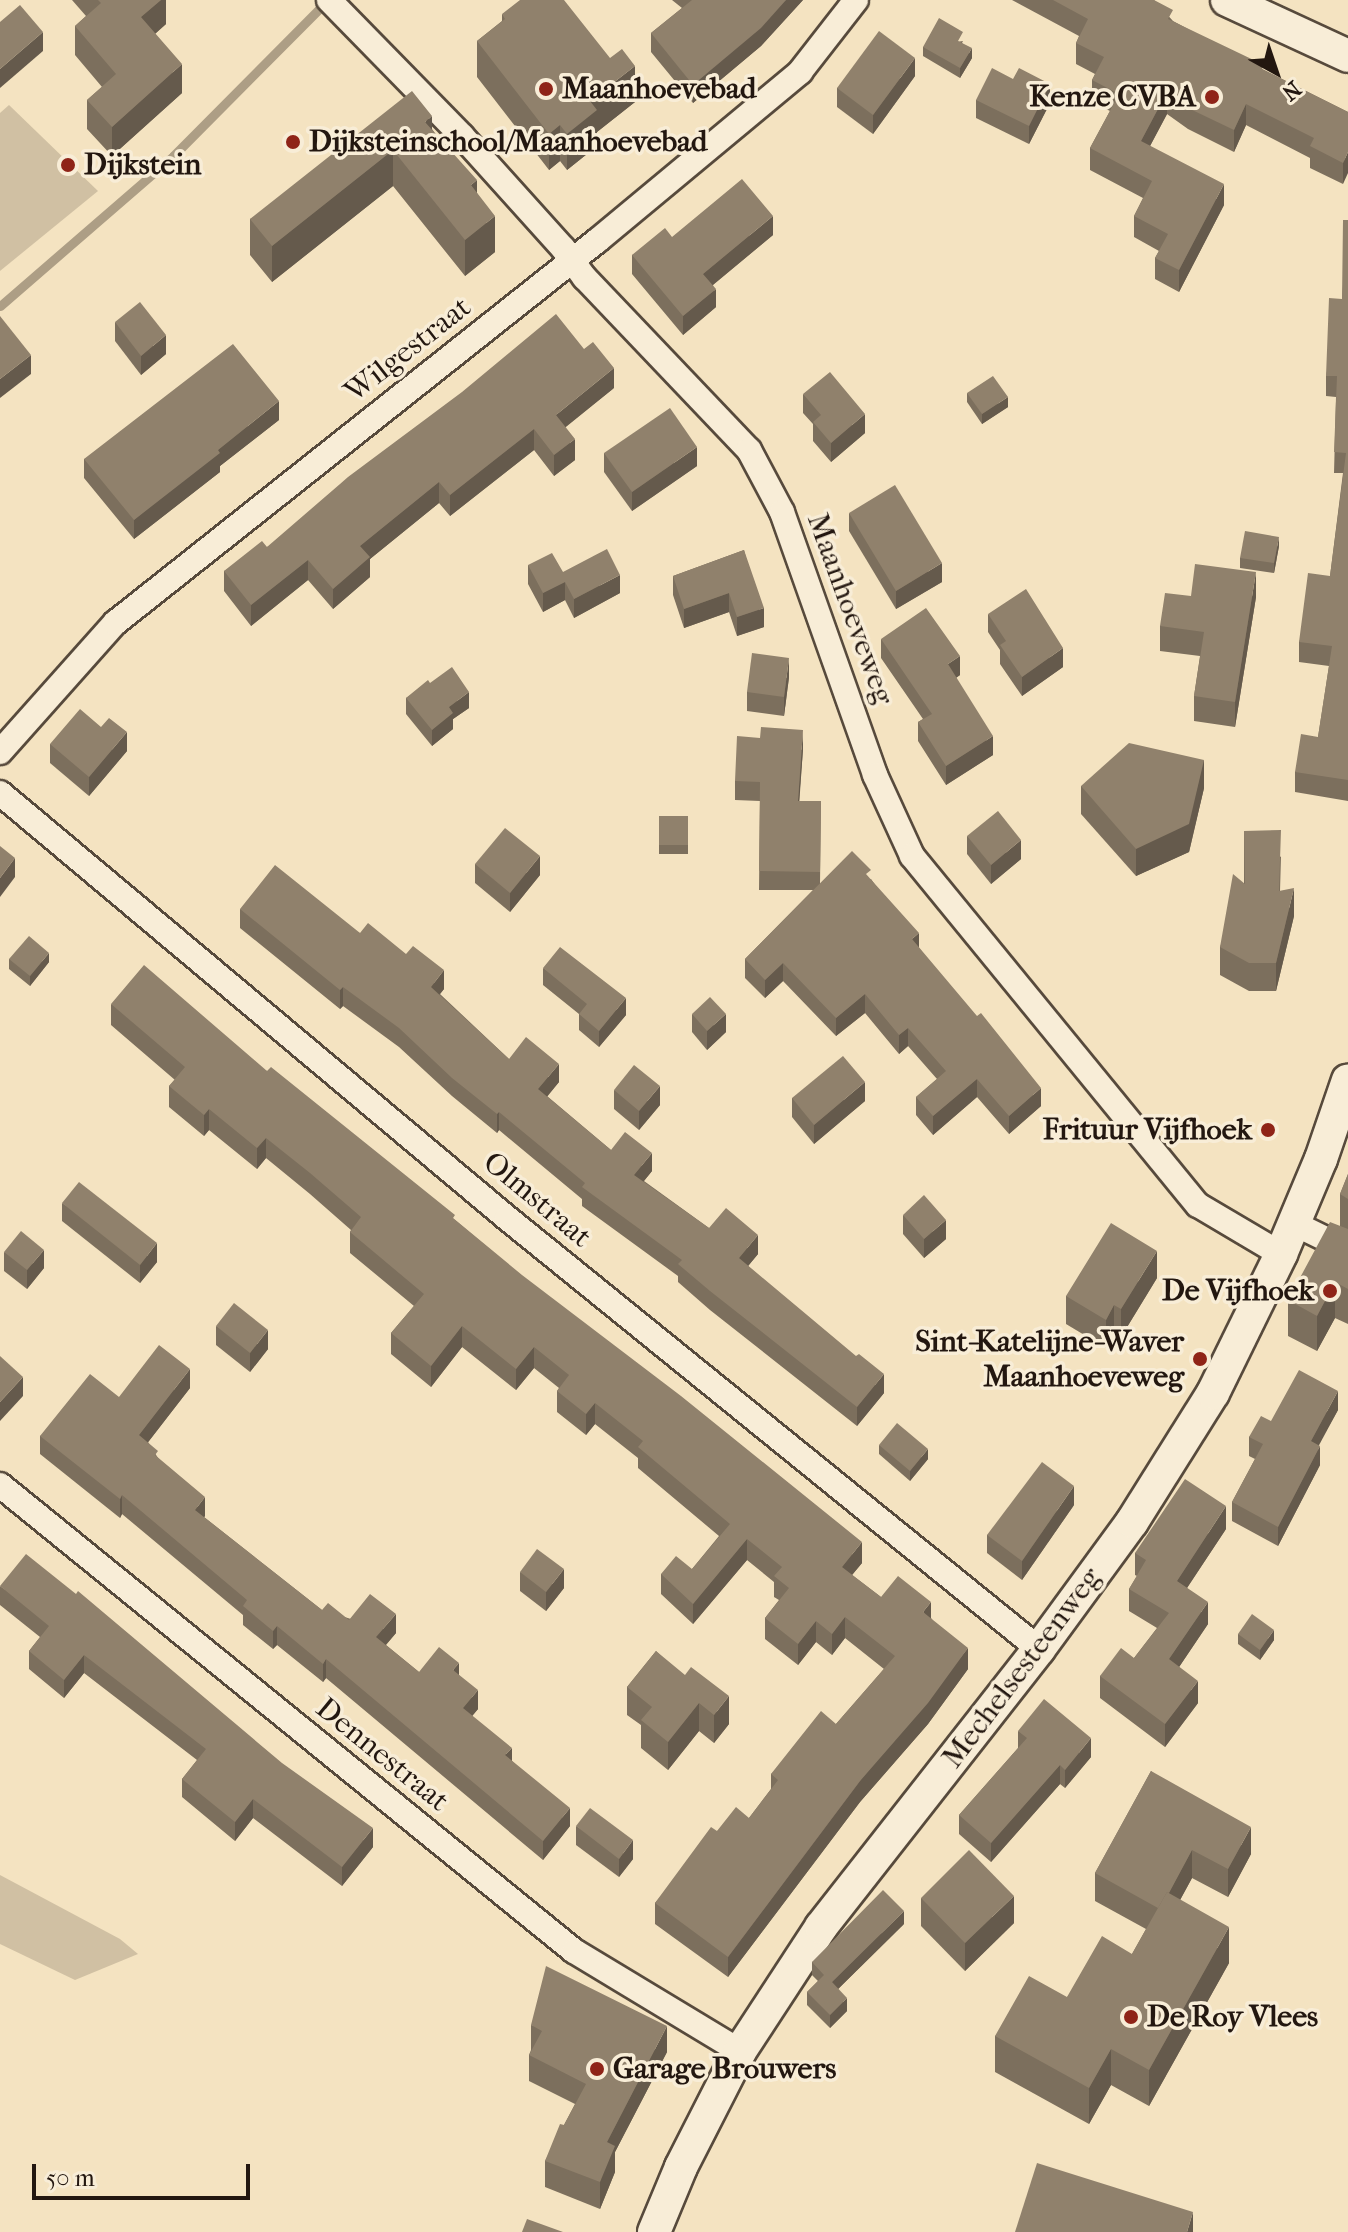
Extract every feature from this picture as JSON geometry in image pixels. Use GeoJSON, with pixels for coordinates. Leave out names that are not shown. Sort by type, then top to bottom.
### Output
{"type":"FeatureCollection","features":[{"type":"Feature","properties":{"kind":"main road"},"geometry":{"type":"LineString","coordinates":[[1227,0],[1348,56]]}},
{"type":"Feature","properties":{"kind":"main road","name":"Mechelsesteenweg"},"geometry":{"type":"LineString","coordinates":[[654,2232],[681,2167],[740,2051],[821,1927],[1039,1649],[1132,1522],[1213,1393],[1281,1254],[1321,1159],[1348,1080]]}},
{"type":"Feature","properties":{"kind":"street","name":"Maanhoeveweg"},"geometry":{"type":"LineString","coordinates":[[329,0],[462,136],[585,278],[749,450],[782,512],[875,775],[912,856],[1198,1205],[1281,1254]]}},
{"type":"Feature","properties":{"kind":"street","name":"Wilgestraat"},"geometry":{"type":"LineString","coordinates":[[0,752],[115,623],[572,260],[800,72],[856,0]]}},
{"type":"Feature","properties":{"kind":"street","name":"Olmstraat"},"geometry":{"type":"LineString","coordinates":[[0,793],[580,1278],[1039,1649]]}},
{"type":"Feature","properties":{"kind":"street"},"geometry":{"type":"LineString","coordinates":[[1293,1223],[1348,1250]]}},
{"type":"Feature","properties":{"kind":"street","name":"Dennestraat"},"geometry":{"type":"LineString","coordinates":[[0,1485],[574,1951],[740,2051]]}},
{"type":"Feature","properties":{"kind":"shaded area"},"geometry":{"type":"Polygon","coordinates":[[[9,105],[98,191],[0,271],[0,113],[9,105]]]}},
{"type":"Feature","properties":{"kind":"shaded area"},"geometry":{"type":"Polygon","coordinates":[[[0,1875],[120,1939],[138,1954],[75,1980],[0,1944],[0,1875]]]}},
{"type":"Feature","properties":{"kind":"building"},"geometry":{"type":"Polygon","coordinates":[[[98,0],[161,0],[141,17],[182,64],[112,127],[87,100],[116,74],[75,26],[101,3],[98,0]]]}},
{"type":"Feature","properties":{"kind":"building"},"geometry":{"type":"Polygon","coordinates":[[[520,0],[564,0],[610,58],[622,49],[635,66],[590,101],[597,110],[567,134],[560,125],[549,134],[477,41],[505,19],[502,14],[520,0]]]}},
{"type":"Feature","properties":{"kind":"building"},"geometry":{"type":"Polygon","coordinates":[[[692,0],[786,0],[761,28],[693,85],[651,33],[692,0]]]}},
{"type":"Feature","properties":{"kind":"building"},"geometry":{"type":"Polygon","coordinates":[[[1053,0],[1154,0],[1173,10],[1168,19],[1264,65],[1262,69],[1348,112],[1348,152],[1343,163],[1310,146],[1314,138],[1246,104],[1234,130],[1188,108],[1167,92],[1141,141],[1224,184],[1179,270],[1155,258],[1168,234],[1134,216],[1152,181],[1090,148],[1119,94],[1092,80],[1104,57],[1076,43],[1088,19],[1053,0]]]}},
{"type":"Feature","properties":{"kind":"building"},"geometry":{"type":"Polygon","coordinates":[[[20,5],[43,32],[0,69],[0,22],[20,5]]]}},
{"type":"Feature","properties":{"kind":"building"},"geometry":{"type":"Polygon","coordinates":[[[939,18],[963,32],[958,41],[972,48],[960,68],[923,47],[939,18]]]}},
{"type":"Feature","properties":{"kind":"building"},"geometry":{"type":"Polygon","coordinates":[[[879,31],[915,58],[873,115],[837,88],[879,31]]]}},
{"type":"Feature","properties":{"kind":"building"},"geometry":{"type":"Polygon","coordinates":[[[992,68],[1013,79],[1019,68],[1050,84],[1029,126],[976,100],[992,68]]]}},
{"type":"Feature","properties":{"kind":"building"},"geometry":{"type":"Polygon","coordinates":[[[412,91],[432,116],[425,122],[477,180],[471,185],[495,216],[465,240],[393,150],[272,246],[250,219],[412,91]]]}},
{"type":"Feature","properties":{"kind":"building"},"geometry":{"type":"Polygon","coordinates":[[[742,179],[773,216],[703,274],[716,289],[683,316],[632,255],[665,228],[672,237],[742,179]]]}},
{"type":"Feature","properties":{"kind":"building"},"geometry":{"type":"Polygon","coordinates":[[[1343,220],[1348,220],[1348,780],[1295,772],[1301,734],[1318,737],[1332,646],[1299,642],[1308,573],[1330,576],[1346,453],[1334,452],[1337,376],[1326,376],[1329,298],[1342,299],[1343,220]]]}},
{"type":"Feature","properties":{"kind":"building"},"geometry":{"type":"Polygon","coordinates":[[[140,302],[166,335],[141,356],[115,322],[140,302]]]}},
{"type":"Feature","properties":{"kind":"building"},"geometry":{"type":"Polygon","coordinates":[[[556,314],[584,349],[593,342],[614,368],[556,415],[575,439],[554,455],[534,429],[450,495],[439,482],[360,546],[370,557],[333,589],[308,560],[251,605],[224,571],[262,541],[267,547],[348,477],[462,392],[556,314]]]}},
{"type":"Feature","properties":{"kind":"building"},"geometry":{"type":"Polygon","coordinates":[[[0,316],[31,355],[0,379],[0,316]]]}},
{"type":"Feature","properties":{"kind":"building"},"geometry":{"type":"Polygon","coordinates":[[[233,344],[279,401],[218,450],[220,453],[134,520],[84,459],[233,344]]]}},
{"type":"Feature","properties":{"kind":"building"},"geometry":{"type":"Polygon","coordinates":[[[830,372],[865,414],[831,443],[813,422],[821,415],[803,394],[830,372]]]}},
{"type":"Feature","properties":{"kind":"building"},"geometry":{"type":"Polygon","coordinates":[[[993,376],[1008,397],[982,414],[967,393],[993,376]]]}},
{"type":"Feature","properties":{"kind":"building"},"geometry":{"type":"Polygon","coordinates":[[[670,408],[697,447],[632,492],[604,453],[670,408]]]}},
{"type":"Feature","properties":{"kind":"building"},"geometry":{"type":"Polygon","coordinates":[[[895,485],[942,563],[896,591],[849,513],[895,485]]]}},
{"type":"Feature","properties":{"kind":"building"},"geometry":{"type":"Polygon","coordinates":[[[1245,531],[1279,537],[1274,563],[1240,558],[1245,531]]]}},
{"type":"Feature","properties":{"kind":"building"},"geometry":{"type":"Polygon","coordinates":[[[607,549],[620,575],[574,599],[565,582],[543,593],[528,565],[552,553],[563,572],[607,549]]]}},
{"type":"Feature","properties":{"kind":"building"},"geometry":{"type":"Polygon","coordinates":[[[744,550],[764,608],[737,617],[729,593],[684,609],[673,576],[744,550]]]}},
{"type":"Feature","properties":{"kind":"building"},"geometry":{"type":"Polygon","coordinates":[[[1195,564],[1256,572],[1235,702],[1194,696],[1204,632],[1160,626],[1165,593],[1191,596],[1195,564]]]}},
{"type":"Feature","properties":{"kind":"building"},"geometry":{"type":"Polygon","coordinates":[[[1026,589],[1063,648],[1022,677],[1000,645],[1006,641],[988,614],[1026,589]]]}},
{"type":"Feature","properties":{"kind":"building"},"geometry":{"type":"Polygon","coordinates":[[[926,608],[960,656],[948,664],[993,736],[946,766],[918,722],[932,714],[881,639],[926,608]]]}},
{"type":"Feature","properties":{"kind":"building"},"geometry":{"type":"Polygon","coordinates":[[[752,653],[789,658],[784,697],[747,692],[752,653]]]}},
{"type":"Feature","properties":{"kind":"building"},"geometry":{"type":"Polygon","coordinates":[[[452,667],[469,692],[449,707],[453,713],[432,730],[406,698],[428,680],[430,683],[452,667]]]}},
{"type":"Feature","properties":{"kind":"building"},"geometry":{"type":"Polygon","coordinates":[[[80,709],[101,727],[109,718],[127,732],[89,777],[50,744],[80,709]]]}},
{"type":"Feature","properties":{"kind":"building"},"geometry":{"type":"Polygon","coordinates":[[[761,727],[803,730],[798,801],[821,801],[820,872],[759,871],[760,782],[735,781],[737,736],[760,738],[761,727]]]}},
{"type":"Feature","properties":{"kind":"building"},"geometry":{"type":"Polygon","coordinates":[[[1129,743],[1204,760],[1189,824],[1136,849],[1081,786],[1129,743]]]}},
{"type":"Feature","properties":{"kind":"building"},"geometry":{"type":"Polygon","coordinates":[[[998,811],[1021,840],[991,865],[967,836],[998,811]]]}},
{"type":"Feature","properties":{"kind":"building"},"geometry":{"type":"Polygon","coordinates":[[[659,816],[688,816],[688,845],[659,845],[659,816]]]}},
{"type":"Feature","properties":{"kind":"building"},"geometry":{"type":"Polygon","coordinates":[[[505,828],[540,856],[510,893],[475,864],[505,828]]]}},
{"type":"Feature","properties":{"kind":"building"},"geometry":{"type":"Polygon","coordinates":[[[1281,830],[1279,891],[1294,888],[1276,963],[1249,963],[1220,947],[1233,874],[1245,884],[1244,831],[1281,830]]]}},
{"type":"Feature","properties":{"kind":"building"},"geometry":{"type":"Polygon","coordinates":[[[0,846],[15,858],[0,878],[0,846]]]}},
{"type":"Feature","properties":{"kind":"building"},"geometry":{"type":"Polygon","coordinates":[[[852,851],[871,870],[866,874],[919,933],[912,939],[977,1016],[981,1013],[1041,1088],[1009,1116],[977,1079],[933,1116],[916,1097],[946,1071],[908,1028],[899,1035],[865,994],[836,1018],[783,963],[765,980],[745,959],[852,851]]]}},
{"type":"Feature","properties":{"kind":"building"},"geometry":{"type":"Polygon","coordinates":[[[275,865],[360,933],[368,923],[406,954],[413,946],[444,970],[431,987],[509,1059],[526,1037],[559,1064],[538,1089],[611,1150],[625,1132],[652,1153],[634,1175],[709,1228],[726,1208],[758,1235],[739,1258],[856,1356],[859,1354],[884,1374],[857,1407],[710,1291],[678,1264],[682,1260],[582,1187],[585,1183],[499,1112],[497,1114],[452,1078],[399,1028],[343,987],[340,990],[240,909],[275,865]]]}},
{"type":"Feature","properties":{"kind":"building"},"geometry":{"type":"Polygon","coordinates":[[[29,936],[49,953],[30,976],[9,959],[29,936]]]}},
{"type":"Feature","properties":{"kind":"building"},"geometry":{"type":"Polygon","coordinates":[[[560,947],[626,998],[599,1031],[579,1014],[587,1004],[543,968],[560,947]]]}},
{"type":"Feature","properties":{"kind":"building"},"geometry":{"type":"Polygon","coordinates":[[[144,965],[267,1071],[271,1067],[455,1215],[453,1218],[522,1275],[681,1396],[862,1542],[842,1567],[881,1597],[898,1576],[931,1602],[923,1612],[968,1648],[928,1703],[860,1781],[728,1957],[655,1903],[711,1827],[717,1831],[736,1807],[749,1818],[778,1780],[771,1774],[821,1711],[836,1724],[895,1656],[845,1617],[832,1634],[816,1621],[798,1644],[765,1618],[789,1588],[774,1576],[782,1567],[747,1539],[693,1604],[661,1574],[676,1556],[692,1569],[730,1524],[638,1447],[643,1441],[595,1403],[586,1414],[557,1391],[569,1375],[534,1347],[516,1369],[462,1326],[431,1366],[391,1333],[424,1294],[350,1232],[361,1217],[266,1138],[257,1148],[209,1109],[204,1115],[169,1086],[185,1067],[111,1004],[144,965]]]}},
{"type":"Feature","properties":{"kind":"building"},"geometry":{"type":"Polygon","coordinates":[[[710,997],[726,1014],[707,1031],[692,1014],[710,997]]]}},
{"type":"Feature","properties":{"kind":"building"},"geometry":{"type":"Polygon","coordinates":[[[843,1056],[865,1082],[814,1125],[792,1098],[843,1056]]]}},
{"type":"Feature","properties":{"kind":"building"},"geometry":{"type":"Polygon","coordinates":[[[634,1065],[660,1086],[639,1111],[614,1090],[634,1065]]]}},
{"type":"Feature","properties":{"kind":"building"},"geometry":{"type":"Polygon","coordinates":[[[1348,1174],[1348,1199],[1340,1194],[1348,1174]]]}},
{"type":"Feature","properties":{"kind":"building"},"geometry":{"type":"Polygon","coordinates":[[[79,1182],[157,1243],[140,1265],[62,1203],[79,1182]]]}},
{"type":"Feature","properties":{"kind":"building"},"geometry":{"type":"Polygon","coordinates":[[[924,1195],[946,1220],[924,1239],[903,1215],[924,1195]]]}},
{"type":"Feature","properties":{"kind":"building"},"geometry":{"type":"Polygon","coordinates":[[[1330,1222],[1348,1229],[1348,1289],[1335,1282],[1317,1316],[1288,1300],[1330,1222]]]}},
{"type":"Feature","properties":{"kind":"building"},"geometry":{"type":"Polygon","coordinates":[[[1111,1223],[1157,1251],[1121,1309],[1114,1305],[1106,1320],[1066,1296],[1111,1223]]]}},
{"type":"Feature","properties":{"kind":"building"},"geometry":{"type":"Polygon","coordinates":[[[21,1231],[44,1250],[27,1270],[4,1252],[21,1231]]]}},
{"type":"Feature","properties":{"kind":"building"},"geometry":{"type":"Polygon","coordinates":[[[234,1303],[268,1330],[250,1353],[216,1326],[234,1303]]]}},
{"type":"Feature","properties":{"kind":"building"},"geometry":{"type":"Polygon","coordinates":[[[159,1345],[190,1369],[139,1435],[158,1451],[155,1455],[205,1497],[195,1510],[322,1610],[328,1603],[349,1620],[370,1594],[396,1614],[376,1637],[419,1672],[439,1647],[459,1663],[453,1670],[478,1690],[463,1708],[512,1748],[505,1755],[570,1808],[543,1841],[326,1659],[323,1664],[277,1626],[273,1631],[243,1606],[247,1600],[122,1495],[120,1499],[40,1436],[90,1374],[119,1397],[159,1345]]]}},
{"type":"Feature","properties":{"kind":"building"},"geometry":{"type":"Polygon","coordinates":[[[0,1356],[23,1377],[0,1402],[0,1356]]]}},
{"type":"Feature","properties":{"kind":"building"},"geometry":{"type":"Polygon","coordinates":[[[1299,1370],[1338,1391],[1311,1441],[1320,1446],[1278,1527],[1232,1502],[1263,1444],[1249,1437],[1261,1416],[1271,1421],[1299,1370]]]}},
{"type":"Feature","properties":{"kind":"building"},"geometry":{"type":"Polygon","coordinates":[[[897,1423],[928,1449],[910,1471],[879,1445],[897,1423]]]}},
{"type":"Feature","properties":{"kind":"building"},"geometry":{"type":"Polygon","coordinates":[[[1042,1462],[1074,1486],[1022,1561],[987,1535],[1042,1462]]]}},
{"type":"Feature","properties":{"kind":"building"},"geometry":{"type":"Polygon","coordinates":[[[1185,1479],[1226,1506],[1177,1581],[1208,1602],[1169,1659],[1198,1681],[1165,1724],[1100,1676],[1121,1648],[1134,1658],[1169,1613],[1129,1589],[1146,1560],[1135,1553],[1185,1479]]]}},
{"type":"Feature","properties":{"kind":"building"},"geometry":{"type":"Polygon","coordinates":[[[537,1549],[564,1569],[546,1592],[520,1572],[537,1549]]]}},
{"type":"Feature","properties":{"kind":"building"},"geometry":{"type":"Polygon","coordinates":[[[26,1554],[76,1594],[78,1591],[282,1763],[373,1828],[342,1867],[253,1799],[235,1822],[182,1779],[206,1749],[84,1655],[64,1680],[29,1651],[49,1626],[0,1586],[26,1554]]]}},
{"type":"Feature","properties":{"kind":"building"},"geometry":{"type":"Polygon","coordinates":[[[1252,1614],[1274,1630],[1260,1650],[1238,1634],[1252,1614]]]}},
{"type":"Feature","properties":{"kind":"building"},"geometry":{"type":"Polygon","coordinates":[[[656,1651],[685,1675],[691,1667],[729,1696],[714,1715],[699,1703],[668,1742],[641,1720],[652,1707],[627,1687],[656,1651]]]}},
{"type":"Feature","properties":{"kind":"building"},"geometry":{"type":"Polygon","coordinates":[[[1044,1699],[1091,1738],[1065,1770],[1060,1765],[991,1843],[959,1815],[1027,1738],[1018,1731],[1044,1699]]]}},
{"type":"Feature","properties":{"kind":"building"},"geometry":{"type":"Polygon","coordinates":[[[1151,1771],[1251,1827],[1228,1869],[1192,1850],[1158,1908],[1095,1873],[1151,1771]]]}},
{"type":"Feature","properties":{"kind":"building"},"geometry":{"type":"Polygon","coordinates":[[[590,1808],[633,1840],[619,1859],[576,1826],[590,1808]]]}},
{"type":"Feature","properties":{"kind":"building"},"geometry":{"type":"Polygon","coordinates":[[[969,1850],[1014,1896],[965,1943],[921,1898],[969,1850]]]}},
{"type":"Feature","properties":{"kind":"building"},"geometry":{"type":"Polygon","coordinates":[[[883,1890],[904,1911],[832,1982],[847,1998],[830,2015],[807,1992],[824,1975],[812,1962],[883,1890]]]}},
{"type":"Feature","properties":{"kind":"building"},"geometry":{"type":"Polygon","coordinates":[[[1167,1892],[1229,1927],[1149,2070],[1111,2049],[1089,2088],[995,2036],[1029,1976],[1067,1997],[1102,1936],[1132,1954],[1167,1892]]]}},
{"type":"Feature","properties":{"kind":"building"},"geometry":{"type":"Polygon","coordinates":[[[546,1966],[667,2026],[607,2142],[615,2146],[600,2182],[545,2161],[560,2124],[564,2125],[586,2084],[529,2055],[542,2031],[531,2025],[546,1966]]]}},
{"type":"Feature","properties":{"kind":"building"},"geometry":{"type":"Polygon","coordinates":[[[1037,2163],[1193,2212],[1187,2232],[1015,2232],[1037,2163]]]}},
{"type":"Feature","properties":{"kind":"building"},"geometry":{"type":"Polygon","coordinates":[[[527,2219],[563,2232],[522,2232],[527,2219]]]}},
{"type":"Feature","properties":{"kind":"waterway"},"geometry":{"type":"LineString","coordinates":[[0,306],[173,156],[321,7]]}},
{"type":"Feature","properties":{"kind":"place","name":"Maanhoevebad"},"geometry":{"type":"Point","coordinates":[546,89]}},
{"type":"Feature","properties":{"kind":"place","name":"Kenze CVBA"},"geometry":{"type":"Point","coordinates":[1212,97]}},
{"type":"Feature","properties":{"kind":"place","name":"Dijksteinschool/Maanhoevebad"},"geometry":{"type":"Point","coordinates":[293,142]}},
{"type":"Feature","properties":{"kind":"place","name":"Dijkstein"},"geometry":{"type":"Point","coordinates":[68,165]}},
{"type":"Feature","properties":{"kind":"place","name":"Frituur Vijfhoek"},"geometry":{"type":"Point","coordinates":[1268,1130]}},
{"type":"Feature","properties":{"kind":"place","name":"De Vijfhoek"},"geometry":{"type":"Point","coordinates":[1330,1291]}},
{"type":"Feature","properties":{"kind":"place","name":"Sint-Katelijne-Waver Maanhoeveweg"},"geometry":{"type":"Point","coordinates":[1200,1359]}},
{"type":"Feature","properties":{"kind":"place","name":"De Roy Vlees"},"geometry":{"type":"Point","coordinates":[1131,2017]}},
{"type":"Feature","properties":{"kind":"place","name":"Garage Brouwers"},"geometry":{"type":"Point","coordinates":[597,2069]}}]}
